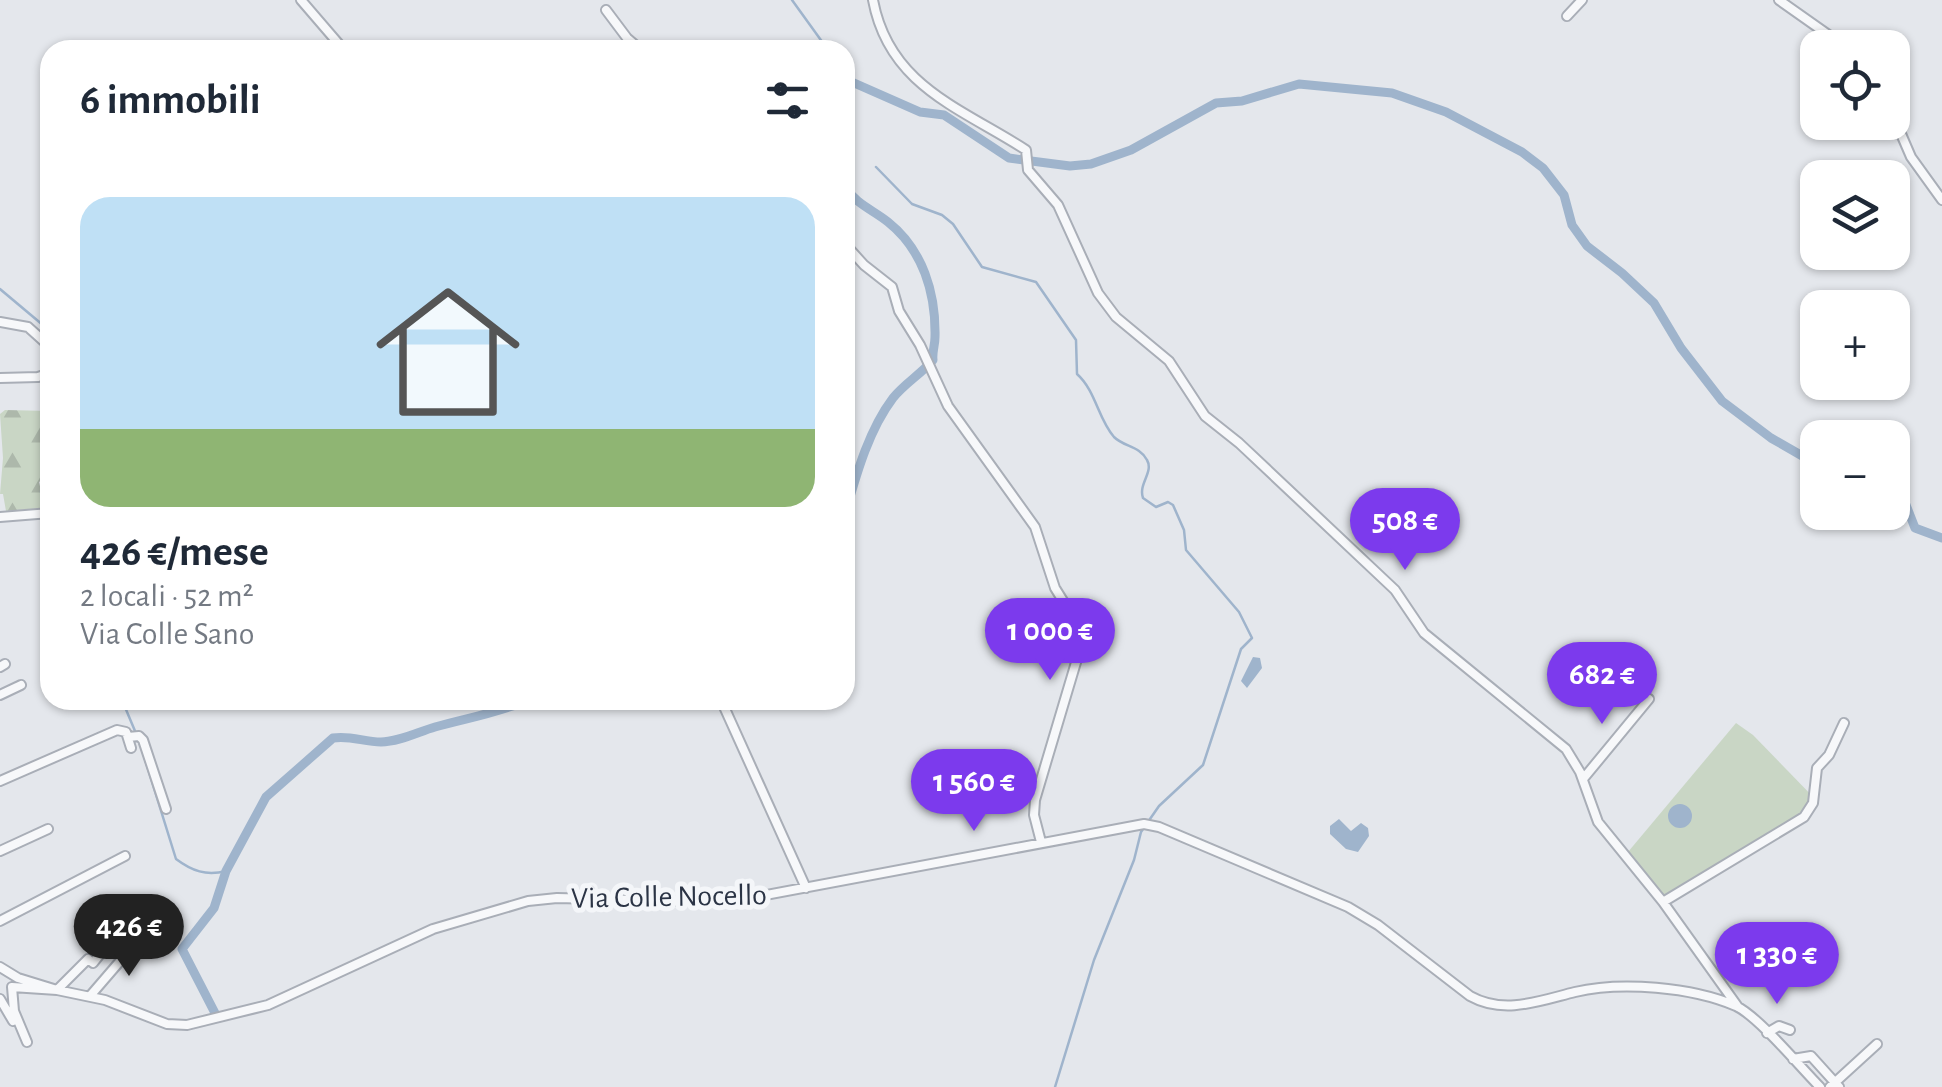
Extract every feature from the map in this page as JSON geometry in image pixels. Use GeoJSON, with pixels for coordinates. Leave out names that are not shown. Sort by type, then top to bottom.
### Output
{"type":"FeatureCollection","features":[{"type":"Feature","properties":{"kind":"street"},"geometry":{"type":"LineString","coordinates":[[301,0],[335,40]]}},
{"type":"Feature","properties":{"kind":"street"},"geometry":{"type":"LineString","coordinates":[[873,0],[882,35],[910,74],[938,97],[1027,152],[1027,167],[1060,209],[1100,298],[1123,324],[1169,361],[1201,412],[1395,590],[1428,636],[1563,746],[1584,779],[1598,822],[1663,902],[1736,1006],[1730,1020]]}},
{"type":"Feature","properties":{"kind":"street"},"geometry":{"type":"LineString","coordinates":[[1567,16],[1582,0]]}},
{"type":"Feature","properties":{"kind":"street"},"geometry":{"type":"LineString","coordinates":[[1779,0],[1822,30]]}},
{"type":"Feature","properties":{"kind":"street"},"geometry":{"type":"LineString","coordinates":[[606,10],[628,40]]}},
{"type":"Feature","properties":{"kind":"street"},"geometry":{"type":"LineString","coordinates":[[1904,140],[1911,157],[1942,200]]}},
{"type":"Feature","properties":{"kind":"street"},"geometry":{"type":"LineString","coordinates":[[855,255],[890,284],[899,311],[950,409],[1035,527],[1055,588],[1078,628],[1077,659],[1034,800],[1041,842]]}},
{"type":"Feature","properties":{"kind":"street"},"geometry":{"type":"LineString","coordinates":[[0,322],[28,327],[40,338]]}},
{"type":"Feature","properties":{"kind":"street"},"geometry":{"type":"LineString","coordinates":[[0,378],[40,377]]}},
{"type":"Feature","properties":{"kind":"street"},"geometry":{"type":"LineString","coordinates":[[0,517],[40,514]]}},
{"type":"Feature","properties":{"kind":"street"},"geometry":{"type":"LineString","coordinates":[[0,695],[21,686]]}},
{"type":"Feature","properties":{"kind":"street"},"geometry":{"type":"LineString","coordinates":[[1584,779],[1649,699]]}},
{"type":"Feature","properties":{"kind":"street"},"geometry":{"type":"LineString","coordinates":[[726,710],[806,888]]}},
{"type":"Feature","properties":{"kind":"street"},"geometry":{"type":"LineString","coordinates":[[1663,902],[1804,817],[1813,803],[1817,768],[1829,755],[1844,724]]}},
{"type":"Feature","properties":{"kind":"street"},"geometry":{"type":"LineString","coordinates":[[1,777],[113,731],[123,730],[131,748]]}},
{"type":"Feature","properties":{"kind":"street"},"geometry":{"type":"LineString","coordinates":[[128,737],[143,740],[166,809]]}},
{"type":"Feature","properties":{"kind":"street","name":"Via Colle Nocello"},"geometry":{"type":"LineString","coordinates":[[2,970],[166,1023],[187,1025],[268,1005],[433,929],[505,906],[554,898],[734,899],[1127,826],[1159,827],[1348,906],[1444,978],[1487,1004],[1515,1006],[1584,990],[1624,986],[1684,993],[1736,1006],[1820,1087]]}},
{"type":"Feature","properties":{"kind":"street"},"geometry":{"type":"LineString","coordinates":[[0,851],[48,829]]}},
{"type":"Feature","properties":{"kind":"street"},"geometry":{"type":"LineString","coordinates":[[0,921],[125,856]]}},
{"type":"Feature","properties":{"kind":"street"},"geometry":{"type":"LineString","coordinates":[[90,996],[121,960],[151,940]]}},
{"type":"Feature","properties":{"kind":"street"},"geometry":{"type":"LineString","coordinates":[[0,1017],[1,998],[12,987],[56,990],[88,959],[93,962],[102,953]]}},
{"type":"Feature","properties":{"kind":"street"},"geometry":{"type":"LineString","coordinates":[[1,998],[26,1042],[14,1011],[13,978],[2,970]]}},
{"type":"Feature","properties":{"kind":"street"},"geometry":{"type":"LineString","coordinates":[[1767,1033],[1779,1026],[1790,1030]]}},
{"type":"Feature","properties":{"kind":"street"},"geometry":{"type":"LineString","coordinates":[[1793,1059],[1811,1056],[1835,1085],[1876,1044]]}},
{"type":"Feature","properties":{"kind":"green space"},"geometry":{"type":"Polygon","coordinates":[[[5,410],[40,411],[40,508],[6,511],[0,494],[0,414],[5,410]]]}},
{"type":"Feature","properties":{"kind":"green space"},"geometry":{"type":"Polygon","coordinates":[[[1736,723],[1753,735],[1819,803],[1663,896],[1628,852],[1736,723]]]}},
{"type":"Feature","properties":{"kind":"water"},"geometry":{"type":"Polygon","coordinates":[[[1253,657],[1260,658],[1262,668],[1247,688],[1241,681],[1253,657]]]}},
{"type":"Feature","properties":{"kind":"water"},"geometry":{"type":"Polygon","coordinates":[[[1680,804],[1692,816],[1680,828],[1668,816],[1680,804]]]}},
{"type":"Feature","properties":{"kind":"water"},"geometry":{"type":"Polygon","coordinates":[[[1339,819],[1351,831],[1361,823],[1368,828],[1369,836],[1358,852],[1346,849],[1330,834],[1330,826],[1339,819]]]}},
{"type":"Feature","properties":{"kind":"waterway"},"geometry":{"type":"LineString","coordinates":[[792,0],[821,40]]}},
{"type":"Feature","properties":{"kind":"waterway"},"geometry":{"type":"LineString","coordinates":[[855,83],[920,112],[944,115],[1009,158],[1070,166],[1091,164],[1131,150],[1216,103],[1242,101],[1299,84],[1392,93],[1446,112],[1522,152],[1543,168],[1564,195],[1572,225],[1587,246],[1654,303],[1681,348],[1722,401],[1800,455]]}},
{"type":"Feature","properties":{"kind":"waterway"},"geometry":{"type":"LineString","coordinates":[[876,167],[912,204],[942,215],[953,224],[982,267],[1036,282],[1076,340],[1077,374],[1089,388],[1109,430],[1147,460],[1143,498],[1156,507],[1168,502],[1173,505],[1184,530],[1186,550],[1239,612],[1252,638],[1241,649],[1203,765],[1159,806],[1141,832],[1134,860],[1094,960],[1055,1087]]}},
{"type":"Feature","properties":{"kind":"waterway"},"geometry":{"type":"LineString","coordinates":[[855,198],[900,233],[919,259],[930,289],[935,337],[933,360],[897,393],[884,411],[855,482]]}},
{"type":"Feature","properties":{"kind":"waterway"},"geometry":{"type":"LineString","coordinates":[[0,289],[40,323]]}},
{"type":"Feature","properties":{"kind":"waterway"},"geometry":{"type":"LineString","coordinates":[[1910,515],[1915,528],[1942,538]]}},
{"type":"Feature","properties":{"kind":"waterway"},"geometry":{"type":"LineString","coordinates":[[126,710],[135,731]]}},
{"type":"Feature","properties":{"kind":"waterway"},"geometry":{"type":"LineString","coordinates":[[216,1015],[182,949],[214,908],[226,871],[266,797],[333,738],[395,740],[498,710]]}},
{"type":"Feature","properties":{"kind":"waterway"},"geometry":{"type":"LineString","coordinates":[[139,740],[176,859],[200,871],[226,871]]}}]}
